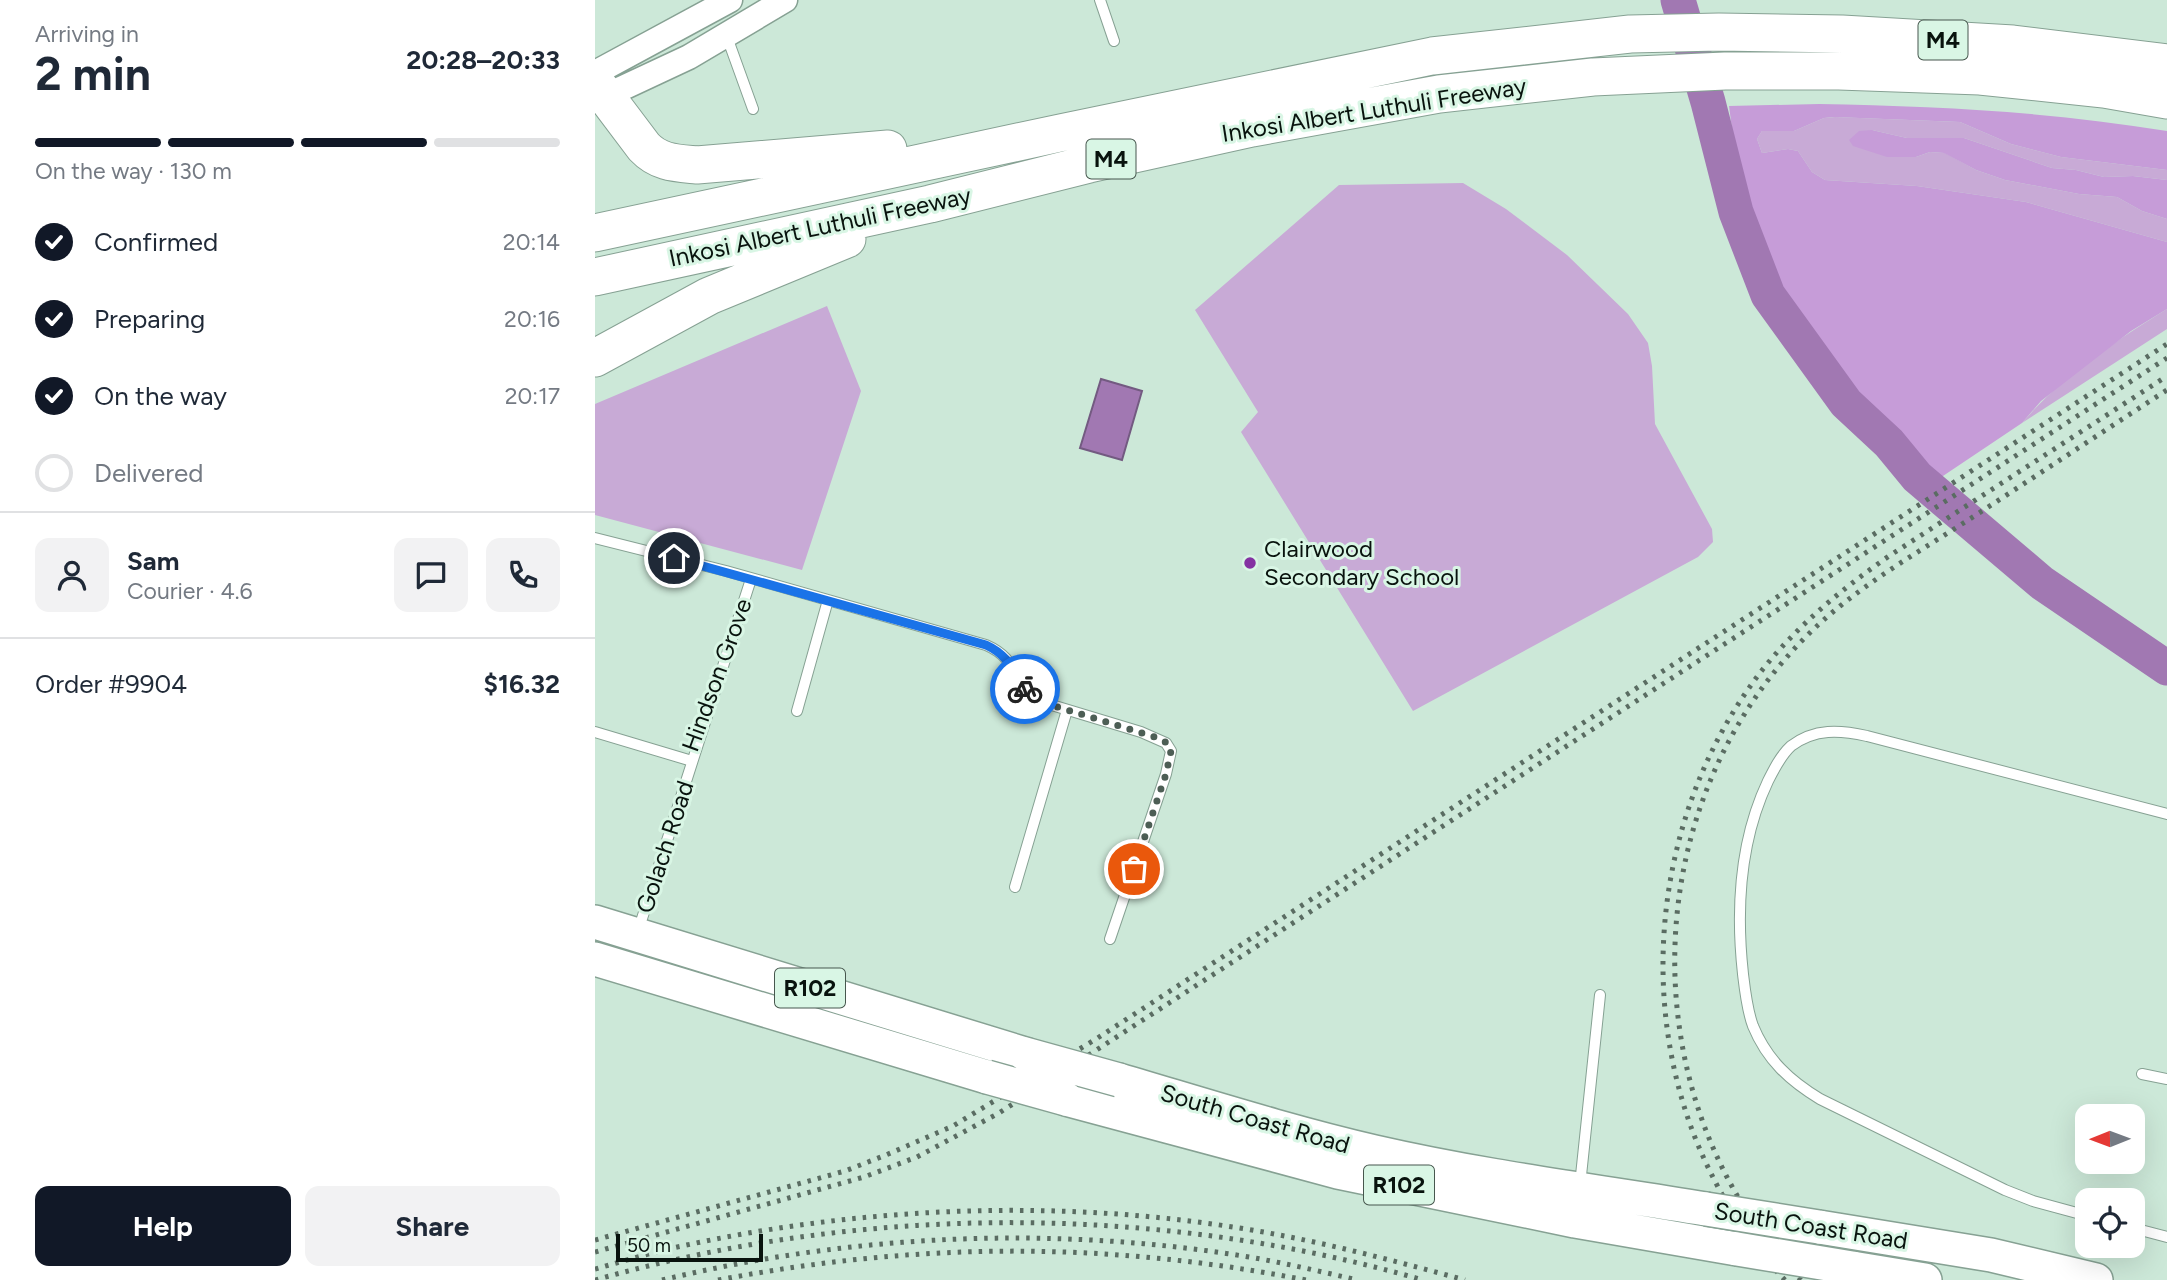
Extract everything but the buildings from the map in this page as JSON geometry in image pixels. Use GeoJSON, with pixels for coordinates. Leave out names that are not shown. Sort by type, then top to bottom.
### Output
{"type":"FeatureCollection","features":[{"type":"Feature","properties":{"kind":"highway","name":"Inkosi Albert Luthuli Freeway"},"geometry":{"type":"LineString","coordinates":[[595,233],[1059,132],[1431,56],[1630,34],[1842,34],[2013,44],[2167,63]]}},
{"type":"Feature","properties":{"kind":"highway","name":"Inkosi Albert Luthuli Freeway"},"geometry":{"type":"LineString","coordinates":[[595,277],[930,204],[1089,164],[1265,126],[1439,94],[1593,77],[1725,71],[1839,71],[1980,76],[2103,89],[2167,100]]}},
{"type":"Feature","properties":{"kind":"highway"},"geometry":{"type":"LineString","coordinates":[[598,88],[653,157],[667,162],[698,165],[1059,132]]}},
{"type":"Feature","properties":{"kind":"highway"},"geometry":{"type":"LineString","coordinates":[[595,358],[709,296],[930,204]]}},
{"type":"Feature","properties":{"kind":"highway","name":"South Coast Road"},"geometry":{"type":"LineString","coordinates":[[595,922],[1025,1054],[1377,1153],[1579,1189],[1991,1255],[2096,1280]]}},
{"type":"Feature","properties":{"kind":"highway","name":"South Coast Road"},"geometry":{"type":"LineString","coordinates":[[595,959],[988,1077],[1338,1172],[1575,1221],[1925,1280]]}},
{"type":"Feature","properties":{"kind":"street"},"geometry":{"type":"LineString","coordinates":[[598,88],[730,0]]}},
{"type":"Feature","properties":{"kind":"street"},"geometry":{"type":"LineString","coordinates":[[598,88],[689,57],[770,4]]}},
{"type":"Feature","properties":{"kind":"lane"},"geometry":{"type":"LineString","coordinates":[[1100,0],[1114,41]]}},
{"type":"Feature","properties":{"kind":"lane"},"geometry":{"type":"LineString","coordinates":[[726,35],[753,109]]}},
{"type":"Feature","properties":{"kind":"lane"},"geometry":{"type":"LineString","coordinates":[[595,538],[964,638],[999,651],[1011,663],[1023,687],[1045,703],[1167,743],[1171,751],[1166,774],[1110,939]]}},
{"type":"Feature","properties":{"kind":"lane","name":"Hindson Grove"},"geometry":{"type":"LineString","coordinates":[[595,732],[692,761],[751,579]]}},
{"type":"Feature","properties":{"kind":"lane"},"geometry":{"type":"LineString","coordinates":[[797,711],[828,600]]}},
{"type":"Feature","properties":{"kind":"lane"},"geometry":{"type":"LineString","coordinates":[[1015,887],[1067,710]]}},
{"type":"Feature","properties":{"kind":"lane"},"geometry":{"type":"LineString","coordinates":[[2075,1212],[2005,1190],[1820,1099],[1795,1084],[1780,1070],[1753,1025],[1746,994],[1739,940],[1741,890],[1747,844],[1757,804],[1776,764],[1789,747],[1807,736],[1829,731],[1867,736],[2167,814]]}},
{"type":"Feature","properties":{"kind":"lane","name":"Golach Road"},"geometry":{"type":"LineString","coordinates":[[638,934],[692,761]]}},
{"type":"Feature","properties":{"kind":"lane"},"geometry":{"type":"LineString","coordinates":[[1579,1189],[1600,995]]}},
{"type":"Feature","properties":{"kind":"lane"},"geometry":{"type":"LineString","coordinates":[[2142,1074],[2167,1079]]}},
{"type":"Feature","properties":{"kind":"lane"},"geometry":{"type":"LineString","coordinates":[[2145,1231],[2167,1237]]}},
{"type":"Feature","properties":{"kind":"shaded area"},"geometry":{"type":"Polygon","coordinates":[[[1819,104],[1994,111],[2167,131],[2167,170],[2061,157],[2011,144],[1960,122],[1834,117],[1824,118],[1794,131],[1762,131],[1757,139],[1762,153],[1788,149],[1798,151],[1812,172],[1825,180],[1917,186],[2026,202],[2167,242],[2167,309],[2131,331],[2041,401],[2022,423],[1937,480],[1882,421],[1830,357],[1784,288],[1765,253],[1750,216],[1742,189],[1729,106],[1819,104]]]}},
{"type":"Feature","properties":{"kind":"shaded area"},"geometry":{"type":"Polygon","coordinates":[[[1824,118],[1960,122],[2011,144],[2061,157],[2167,170],[2167,180],[2133,176],[2104,177],[2076,170],[2052,168],[1964,138],[1907,138],[1872,130],[1916,157],[1930,152],[1945,153],[1976,170],[2005,180],[2079,194],[2117,197],[2142,211],[2167,219],[2167,242],[2026,202],[1917,186],[1825,180],[1812,172],[1798,151],[1788,149],[1762,153],[1757,139],[1762,131],[1794,131],[1824,118]]]}},
{"type":"Feature","properties":{"kind":"shaded area"},"geometry":{"type":"Polygon","coordinates":[[[1872,130],[1907,138],[1964,138],[2052,168],[2076,170],[2104,177],[2133,176],[2167,180],[2167,219],[2142,211],[2117,197],[2079,194],[2005,180],[1976,170],[1944,153],[1887,157],[1853,146],[1849,140],[1859,131],[1872,130]]]}},
{"type":"Feature","properties":{"kind":"shaded area"},"geometry":{"type":"Polygon","coordinates":[[[1463,183],[1506,209],[1567,255],[1628,314],[1648,343],[1655,424],[1712,529],[1713,542],[1698,557],[1413,711],[1241,432],[1258,412],[1195,310],[1339,185],[1463,183]]]}},
{"type":"Feature","properties":{"kind":"shaded area"},"geometry":{"type":"Polygon","coordinates":[[[827,306],[861,391],[802,570],[595,515],[595,404],[827,306]]]}},
{"type":"Feature","properties":{"kind":"shaded area"},"geometry":{"type":"Polygon","coordinates":[[[2167,309],[2167,329],[2022,423],[2071,376],[2167,309]]]}},
{"type":"Feature","properties":{"kind":"shaded area"},"geometry":{"type":"Polygon","coordinates":[[[1101,379],[1142,391],[1122,460],[1080,448],[1101,379]]]}},
{"type":"Feature","properties":{"kind":"waterway"},"geometry":{"type":"LineString","coordinates":[[1678,0],[1736,212],[1768,295],[1846,403],[1889,443],[1917,477],[2042,583],[2167,668]]}},
{"type":"Feature","properties":{"kind":"railway"},"geometry":{"type":"LineString","coordinates":[[595,1240],[845,1171],[953,1126],[1096,1039],[2167,344]]}},
{"type":"Feature","properties":{"kind":"railway"},"geometry":{"type":"LineString","coordinates":[[595,1252],[864,1177],[917,1157],[999,1113],[2167,358]]}},
{"type":"Feature","properties":{"kind":"railway"},"geometry":{"type":"LineString","coordinates":[[1785,1280],[1756,1247],[1719,1188],[1691,1127],[1674,1069],[1665,1009],[1663,949],[1669,889],[1682,830],[1702,773],[1729,719],[1763,669],[1791,637],[1822,608],[1889,556],[2167,376]]}},
{"type":"Feature","properties":{"kind":"railway"},"geometry":{"type":"LineString","coordinates":[[1801,1280],[1744,1207],[1704,1126],[1681,1039],[1675,950],[1685,860],[1713,775],[1757,695],[1818,625],[1836,609],[1896,566],[2167,390]]}},
{"type":"Feature","properties":{"kind":"railway"},"geometry":{"type":"LineString","coordinates":[[595,1269],[682,1246],[818,1223],[887,1215],[1026,1210],[1165,1218],[1233,1227],[1379,1257],[1465,1280]]}},
{"type":"Feature","properties":{"kind":"railway"},"geometry":{"type":"LineString","coordinates":[[595,1280],[697,1255],[800,1237],[904,1226],[1009,1223],[1114,1226],[1218,1237],[1321,1255],[1423,1280]]}},
{"type":"Feature","properties":{"kind":"railway"},"geometry":{"type":"LineString","coordinates":[[662,1280],[807,1252],[954,1239],[1028,1238],[1176,1247],[1263,1259],[1358,1280]]}},
{"type":"Feature","properties":{"kind":"railway"},"geometry":{"type":"LineString","coordinates":[[718,1280],[866,1258],[1012,1251],[1157,1258],[1306,1280]]}},
{"type":"Feature","properties":{"kind":"way so far"},"geometry":{"type":"LineString","coordinates":[[1025,689],[1045,703],[1141,732],[1167,743],[1171,751],[1166,774],[1134,869]]}},
{"type":"Feature","properties":{"kind":"place","name":"Clairwood Secondary School"},"geometry":{"type":"Point","coordinates":[1250,563]}},
{"type":"Feature","properties":{"kind":"route"},"geometry":{"type":"LineString","coordinates":[[674,558],[986,645],[999,651],[1011,663],[1025,689]]}}]}
